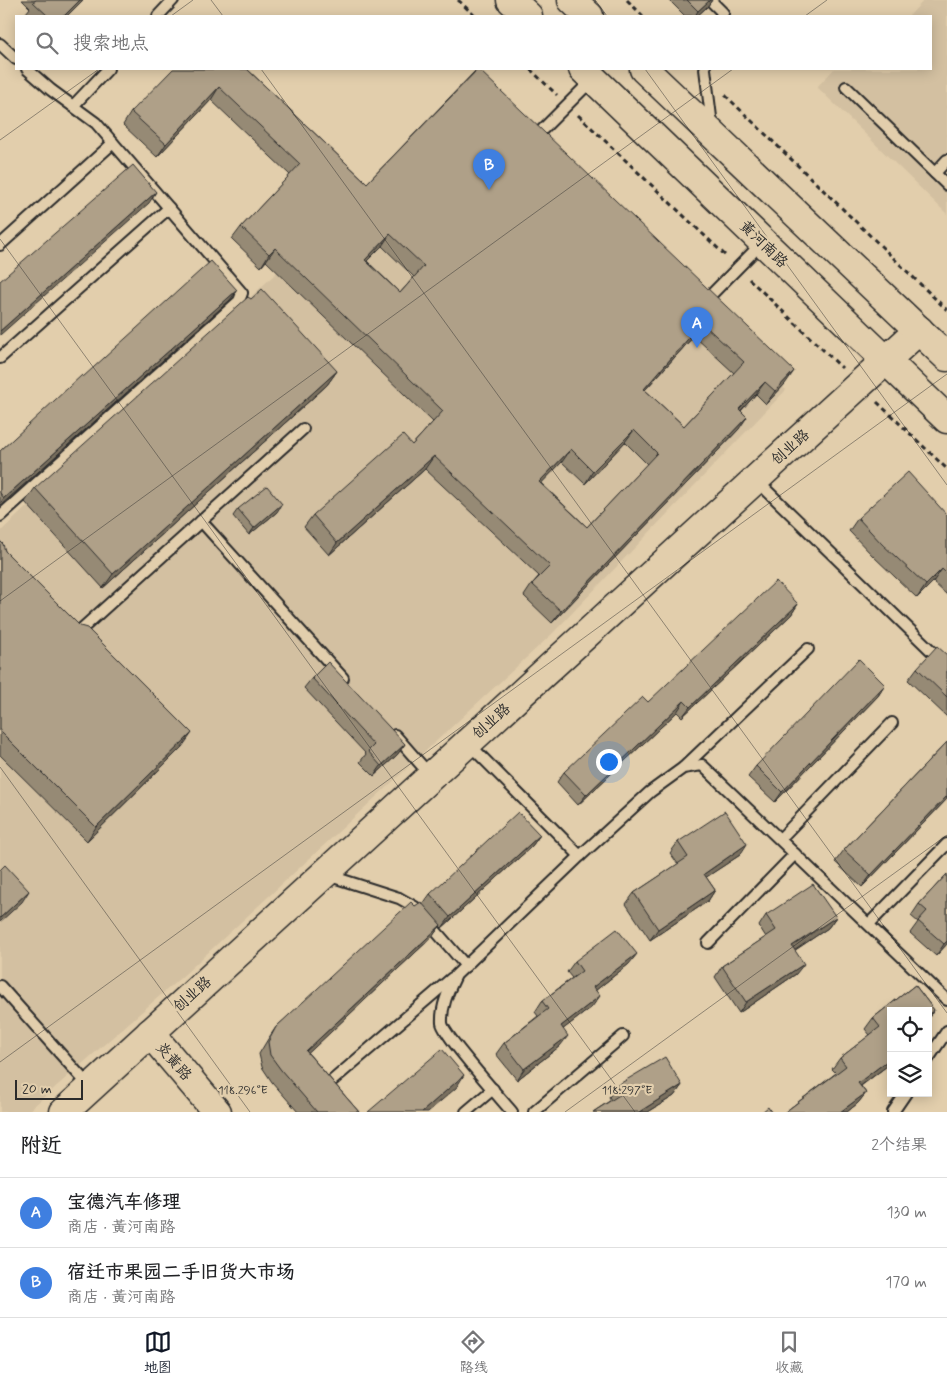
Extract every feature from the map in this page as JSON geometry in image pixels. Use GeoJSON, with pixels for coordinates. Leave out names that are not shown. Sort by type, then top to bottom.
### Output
{"type":"FeatureCollection","features":[{"type":"Feature","properties":{"kind":"street"},"geometry":{"type":"LineString","coordinates":[[511,0],[527,15]]}},
{"type":"Feature","properties":{"kind":"street"},"geometry":{"type":"LineString","coordinates":[[572,0],[588,15]]}},
{"type":"Feature","properties":{"kind":"street"},"geometry":{"type":"LineString","coordinates":[[645,70],[947,357]]}},
{"type":"Feature","properties":{"kind":"street","name":"黄河南路"},"geometry":{"type":"LineString","coordinates":[[588,74],[947,419]]}},
{"type":"Feature","properties":{"kind":"street","name":"创业路"},"geometry":{"type":"LineString","coordinates":[[64,1112],[919,330]]}},
{"type":"Feature","properties":{"kind":"street","name":"炎黄路"},"geometry":{"type":"LineString","coordinates":[[150,1033],[218,1112]]}},
{"type":"Feature","properties":{"kind":"lane"},"geometry":{"type":"LineString","coordinates":[[159,15],[173,0]]}},
{"type":"Feature","properties":{"kind":"lane"},"geometry":{"type":"LineString","coordinates":[[710,0],[723,13],[722,15]]}},
{"type":"Feature","properties":{"kind":"lane"},"geometry":{"type":"LineString","coordinates":[[0,44],[15,58]]}},
{"type":"Feature","properties":{"kind":"lane"},"geometry":{"type":"LineString","coordinates":[[0,516],[239,301],[242,293],[96,124],[28,70]]}},
{"type":"Feature","properties":{"kind":"lane"},"geometry":{"type":"LineString","coordinates":[[73,106],[107,70]]}},
{"type":"Feature","properties":{"kind":"lane"},"geometry":{"type":"LineString","coordinates":[[705,73],[713,134]]}},
{"type":"Feature","properties":{"kind":"lane"},"geometry":{"type":"LineString","coordinates":[[539,133],[588,74]]}},
{"type":"Feature","properties":{"kind":"lane"},"geometry":{"type":"LineString","coordinates":[[846,87],[947,185]]}},
{"type":"Feature","properties":{"kind":"lane"},"geometry":{"type":"LineString","coordinates":[[0,245],[112,143]]}},
{"type":"Feature","properties":{"kind":"lane"},"geometry":{"type":"LineString","coordinates":[[935,173],[947,160]]}},
{"type":"Feature","properties":{"kind":"lane"},"geometry":{"type":"LineString","coordinates":[[0,358],[169,208]]}},
{"type":"Feature","properties":{"kind":"lane"},"geometry":{"type":"LineString","coordinates":[[706,300],[763,242]]}},
{"type":"Feature","properties":{"kind":"lane"},"geometry":{"type":"LineString","coordinates":[[68,628],[75,635],[303,429]]}},
{"type":"Feature","properties":{"kind":"lane"},"geometry":{"type":"LineString","coordinates":[[756,479],[947,666]]}},
{"type":"Feature","properties":{"kind":"lane"},"geometry":{"type":"LineString","coordinates":[[201,521],[352,688]]}},
{"type":"Feature","properties":{"kind":"lane"},"geometry":{"type":"LineString","coordinates":[[333,1080],[466,966],[580,856],[650,792],[683,768],[808,649]]}},
{"type":"Feature","properties":{"kind":"lane"},"geometry":{"type":"LineString","coordinates":[[780,840],[892,723]]}},
{"type":"Feature","properties":{"kind":"lane"},"geometry":{"type":"LineString","coordinates":[[385,725],[431,776]]}},
{"type":"Feature","properties":{"kind":"lane"},"geometry":{"type":"LineString","coordinates":[[468,742],[580,856]]}},
{"type":"Feature","properties":{"kind":"lane"},"geometry":{"type":"LineString","coordinates":[[683,768],[702,764],[947,1000]]}},
{"type":"Feature","properties":{"kind":"lane"},"geometry":{"type":"LineString","coordinates":[[868,924],[947,844]]}},
{"type":"Feature","properties":{"kind":"lane"},"geometry":{"type":"LineString","coordinates":[[708,944],[795,854]]}},
{"type":"Feature","properties":{"kind":"lane"},"geometry":{"type":"LineString","coordinates":[[323,874],[399,898],[415,907],[466,966]]}},
{"type":"Feature","properties":{"kind":"lane"},"geometry":{"type":"LineString","coordinates":[[456,975],[444,1000],[442,1025],[512,1112]]}},
{"type":"Feature","properties":{"kind":"lane"},"geometry":{"type":"LineString","coordinates":[[0,986],[91,1087]]}},
{"type":"Feature","properties":{"kind":"lane"},"geometry":{"type":"LineString","coordinates":[[932,1053],[947,1031]]}},
{"type":"Feature","properties":{"kind":"lane"},"geometry":{"type":"LineString","coordinates":[[534,1112],[623,1036]]}},
{"type":"Feature","properties":{"kind":"lane"},"geometry":{"type":"LineString","coordinates":[[466,1112],[493,1089]]}},
{"type":"Feature","properties":{"kind":"lane"},"geometry":{"type":"LineString","coordinates":[[893,1112],[903,1097]]}},
{"type":"Feature","properties":{"kind":"path"},"geometry":{"type":"LineString","coordinates":[[458,0],[474,15]]}},
{"type":"Feature","properties":{"kind":"path"},"geometry":{"type":"LineString","coordinates":[[627,0],[643,15]]}},
{"type":"Feature","properties":{"kind":"path"},"geometry":{"type":"LineString","coordinates":[[705,73],[947,310]]}},
{"type":"Feature","properties":{"kind":"shaded area"},"geometry":{"type":"Polygon","coordinates":[[[924,0],[947,0],[947,214],[817,87],[833,70],[932,70],[932,15],[910,15],[924,0]]]}},
{"type":"Feature","properties":{"kind":"shaded area"},"geometry":{"type":"Polygon","coordinates":[[[466,84],[786,390],[552,634],[186,973],[27,1112],[0,1112],[0,532],[274,275],[466,84]]]}},
{"type":"Feature","properties":{"kind":"building"},"geometry":{"type":"Polygon","coordinates":[[[36,0],[80,0],[65,15],[47,15],[33,2],[36,0]]]}},
{"type":"Feature","properties":{"kind":"building"},"geometry":{"type":"Polygon","coordinates":[[[687,0],[710,0],[698,11],[687,0]]]}},
{"type":"Feature","properties":{"kind":"building"},"geometry":{"type":"Polygon","coordinates":[[[172,70],[248,70],[367,183],[479,70],[794,371],[775,391],[765,382],[739,409],[747,417],[561,611],[532,584],[550,566],[434,456],[337,543],[313,515],[403,435],[412,445],[443,411],[275,248],[269,254],[241,227],[300,164],[219,87],[166,144],[131,112],[172,70]],[[390,234],[365,260],[400,293],[424,266],[390,234]],[[702,323],[644,389],[684,426],[744,362],[702,323]],[[634,430],[593,471],[571,449],[539,482],[587,527],[657,453],[634,430]]]}},
{"type":"Feature","properties":{"kind":"building"},"geometry":{"type":"Polygon","coordinates":[[[133,165],[156,192],[0,331],[0,281],[133,165]]]}},
{"type":"Feature","properties":{"kind":"building"},"geometry":{"type":"Polygon","coordinates":[[[211,261],[237,290],[4,498],[0,493],[0,451],[82,375],[83,377],[211,261]]]}},
{"type":"Feature","properties":{"kind":"building"},"geometry":{"type":"Polygon","coordinates":[[[262,289],[337,371],[113,574],[35,488],[248,297],[251,299],[262,289]]]}},
{"type":"Feature","properties":{"kind":"building"},"geometry":{"type":"Polygon","coordinates":[[[908,472],[947,515],[947,574],[942,569],[926,585],[882,544],[858,518],[908,472]]]}},
{"type":"Feature","properties":{"kind":"building"},"geometry":{"type":"Polygon","coordinates":[[[267,486],[282,504],[254,528],[238,509],[267,486]]]}},
{"type":"Feature","properties":{"kind":"building"},"geometry":{"type":"Polygon","coordinates":[[[0,541],[5,551],[80,626],[87,628],[192,733],[96,827],[0,731],[0,541]]]}},
{"type":"Feature","properties":{"kind":"building"},"geometry":{"type":"Polygon","coordinates":[[[776,581],[798,604],[690,707],[684,701],[586,795],[564,772],[643,697],[648,702],[776,581]]]}},
{"type":"Feature","properties":{"kind":"building"},"geometry":{"type":"Polygon","coordinates":[[[937,646],[947,655],[947,697],[917,668],[937,646]]]}},
{"type":"Feature","properties":{"kind":"building"},"geometry":{"type":"Polygon","coordinates":[[[859,659],[885,685],[782,792],[756,766],[859,659]]]}},
{"type":"Feature","properties":{"kind":"building"},"geometry":{"type":"Polygon","coordinates":[[[328,662],[405,744],[381,766],[368,751],[374,745],[312,678],[328,662]]]}},
{"type":"Feature","properties":{"kind":"building"},"geometry":{"type":"Polygon","coordinates":[[[947,742],[947,796],[871,875],[844,850],[947,742]]]}},
{"type":"Feature","properties":{"kind":"building"},"geometry":{"type":"Polygon","coordinates":[[[725,811],[747,844],[704,874],[715,890],[658,929],[634,893],[688,857],[678,842],[725,811]]]}},
{"type":"Feature","properties":{"kind":"building"},"geometry":{"type":"Polygon","coordinates":[[[518,812],[540,835],[450,917],[430,894],[518,812]]]}},
{"type":"Feature","properties":{"kind":"building"},"geometry":{"type":"Polygon","coordinates":[[[5,865],[29,891],[0,918],[0,870],[5,865]]]}},
{"type":"Feature","properties":{"kind":"building"},"geometry":{"type":"Polygon","coordinates":[[[947,874],[947,941],[944,944],[918,921],[927,911],[919,904],[947,874]]]}},
{"type":"Feature","properties":{"kind":"building"},"geometry":{"type":"Polygon","coordinates":[[[813,884],[836,917],[792,946],[804,964],[746,1002],[722,966],[776,930],[766,915],[813,884]]]}},
{"type":"Feature","properties":{"kind":"building"},"geometry":{"type":"Polygon","coordinates":[[[411,902],[415,906],[421,902],[441,925],[306,1051],[359,1112],[317,1112],[270,1055],[268,1042],[276,1027],[411,902]]]}},
{"type":"Feature","properties":{"kind":"building"},"geometry":{"type":"Polygon","coordinates":[[[617,929],[637,954],[593,987],[600,996],[561,1026],[568,1036],[524,1069],[504,1043],[548,1009],[542,1001],[582,971],[575,961],[617,929]]]}},
{"type":"Feature","properties":{"kind":"building"},"geometry":{"type":"Polygon","coordinates":[[[915,985],[932,1007],[887,1007],[915,985]]]}},
{"type":"Feature","properties":{"kind":"building"},"geometry":{"type":"Polygon","coordinates":[[[887,1007],[887,1061],[858,1083],[866,1093],[840,1112],[785,1112],[846,1066],[840,1058],[880,1027],[873,1018],[887,1007]]]}},
{"type":"Feature","properties":{"kind":"building"},"geometry":{"type":"Polygon","coordinates":[[[442,1049],[464,1075],[422,1112],[368,1112],[442,1049]]]}},
{"type":"Feature","properties":{"kind":"building"},"geometry":{"type":"Polygon","coordinates":[[[665,1057],[682,1085],[639,1112],[593,1112],[621,1094],[616,1086],[665,1057]]]}},
{"type":"Feature","properties":{"kind":"building"},"geometry":{"type":"Polygon","coordinates":[[[768,1107],[771,1112],[762,1112],[768,1107]]]}},
{"type":"Feature","properties":{"kind":"place","name":"宿迁市果园二手旧货大市场"},"geometry":{"type":"Point","coordinates":[489,190]}},
{"type":"Feature","properties":{"kind":"place","name":"宝德汽车修理"},"geometry":{"type":"Point","coordinates":[697,348]}}]}
